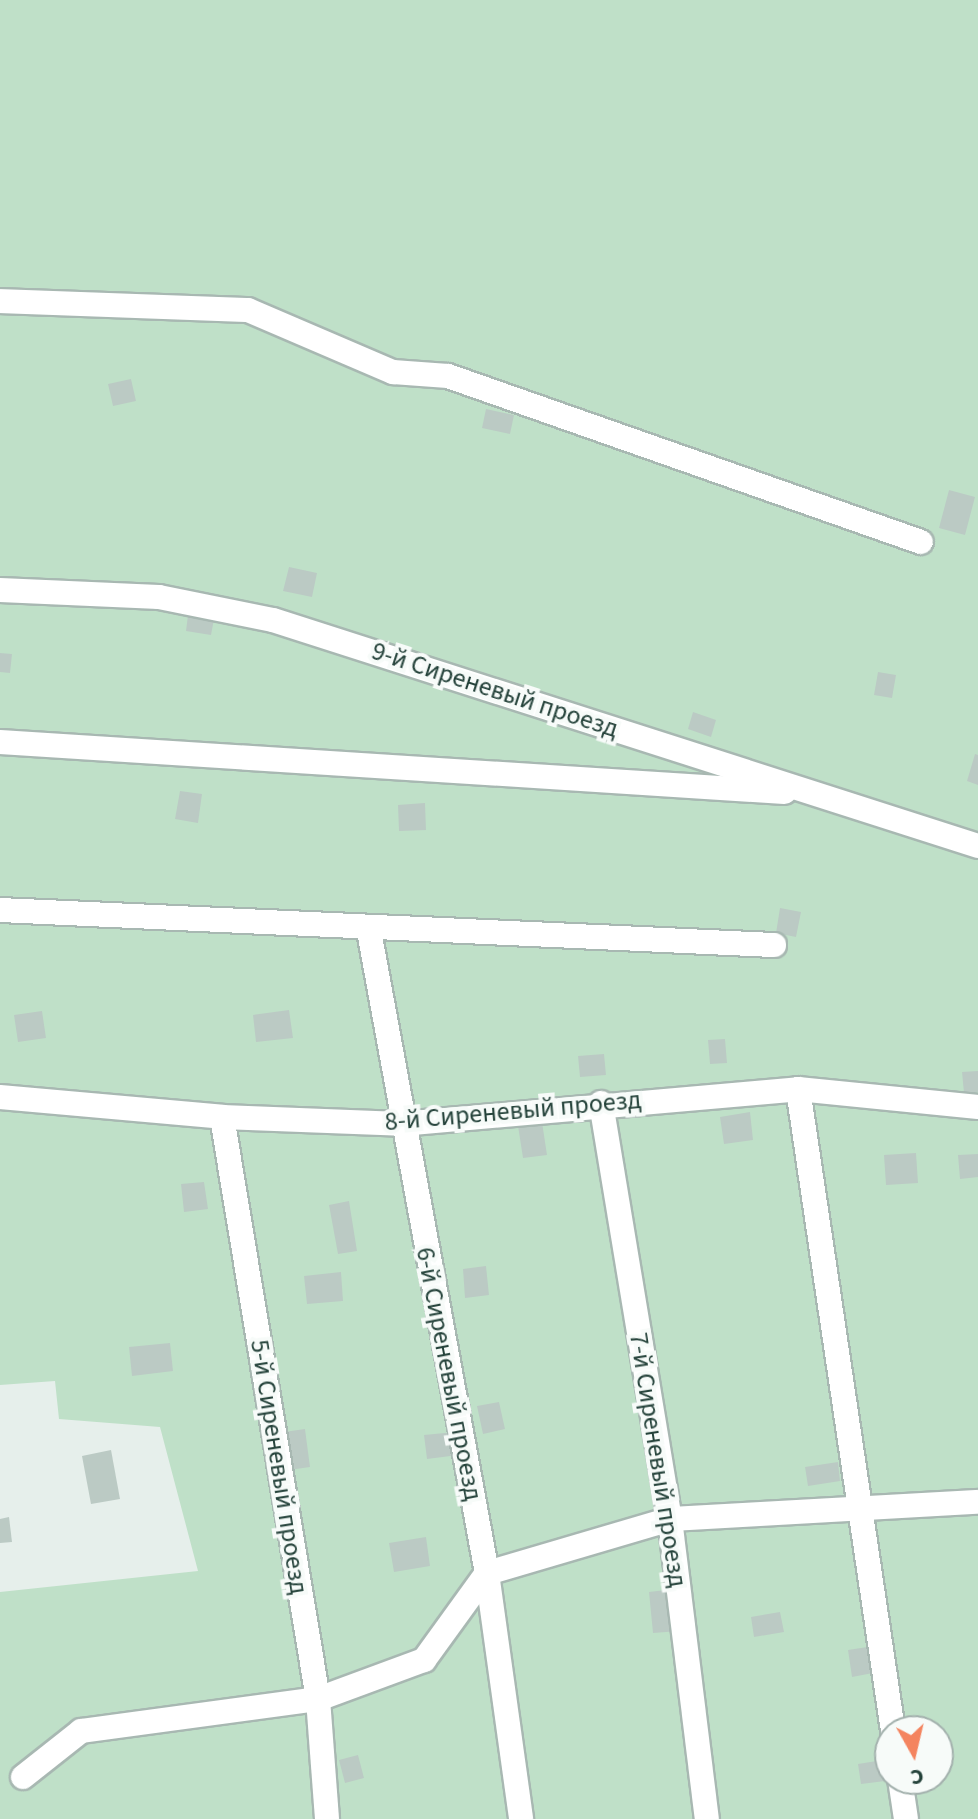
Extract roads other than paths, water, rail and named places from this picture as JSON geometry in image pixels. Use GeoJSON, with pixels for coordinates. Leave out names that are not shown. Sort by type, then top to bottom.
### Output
{"type":"FeatureCollection","features":[{"type":"Feature","properties":{"kind":"lane"},"geometry":{"type":"LineString","coordinates":[[0,301],[248,310],[393,372],[448,376],[921,542]]}},
{"type":"Feature","properties":{"kind":"lane","name":"9-й Сиреневый проезд"},"geometry":{"type":"LineString","coordinates":[[0,590],[159,597],[273,620],[978,846]]}},
{"type":"Feature","properties":{"kind":"lane"},"geometry":{"type":"LineString","coordinates":[[0,742],[822,795]]}},
{"type":"Feature","properties":{"kind":"lane"},"geometry":{"type":"LineString","coordinates":[[0,910],[369,931],[774,945]]}},
{"type":"Feature","properties":{"kind":"lane","name":"6-й Сиреневый проезд"},"geometry":{"type":"LineString","coordinates":[[369,931],[401,1124],[487,1573],[521,1819]]}},
{"type":"Feature","properties":{"kind":"lane"},"geometry":{"type":"LineString","coordinates":[[798,1089],[891,1715]]}},
{"type":"Feature","properties":{"kind":"lane","name":"8-й Сиреневый проезд"},"geometry":{"type":"LineString","coordinates":[[0,1097],[222,1117],[401,1124],[601,1103],[798,1089],[978,1107]]}},
{"type":"Feature","properties":{"kind":"lane","name":"7-й Сиреневый проезд"},"geometry":{"type":"LineString","coordinates":[[601,1103],[670,1519],[707,1819]]}},
{"type":"Feature","properties":{"kind":"lane","name":"5-й Сиреневый проезд"},"geometry":{"type":"LineString","coordinates":[[222,1117],[318,1699],[327,1819]]}},
{"type":"Feature","properties":{"kind":"lane"},"geometry":{"type":"LineString","coordinates":[[23,1777],[81,1731],[318,1699],[424,1660],[487,1573],[670,1519],[978,1502]]}},
{"type":"Feature","properties":{"kind":"lane"},"geometry":{"type":"LineString","coordinates":[[902,1795],[906,1819]]}}]}
